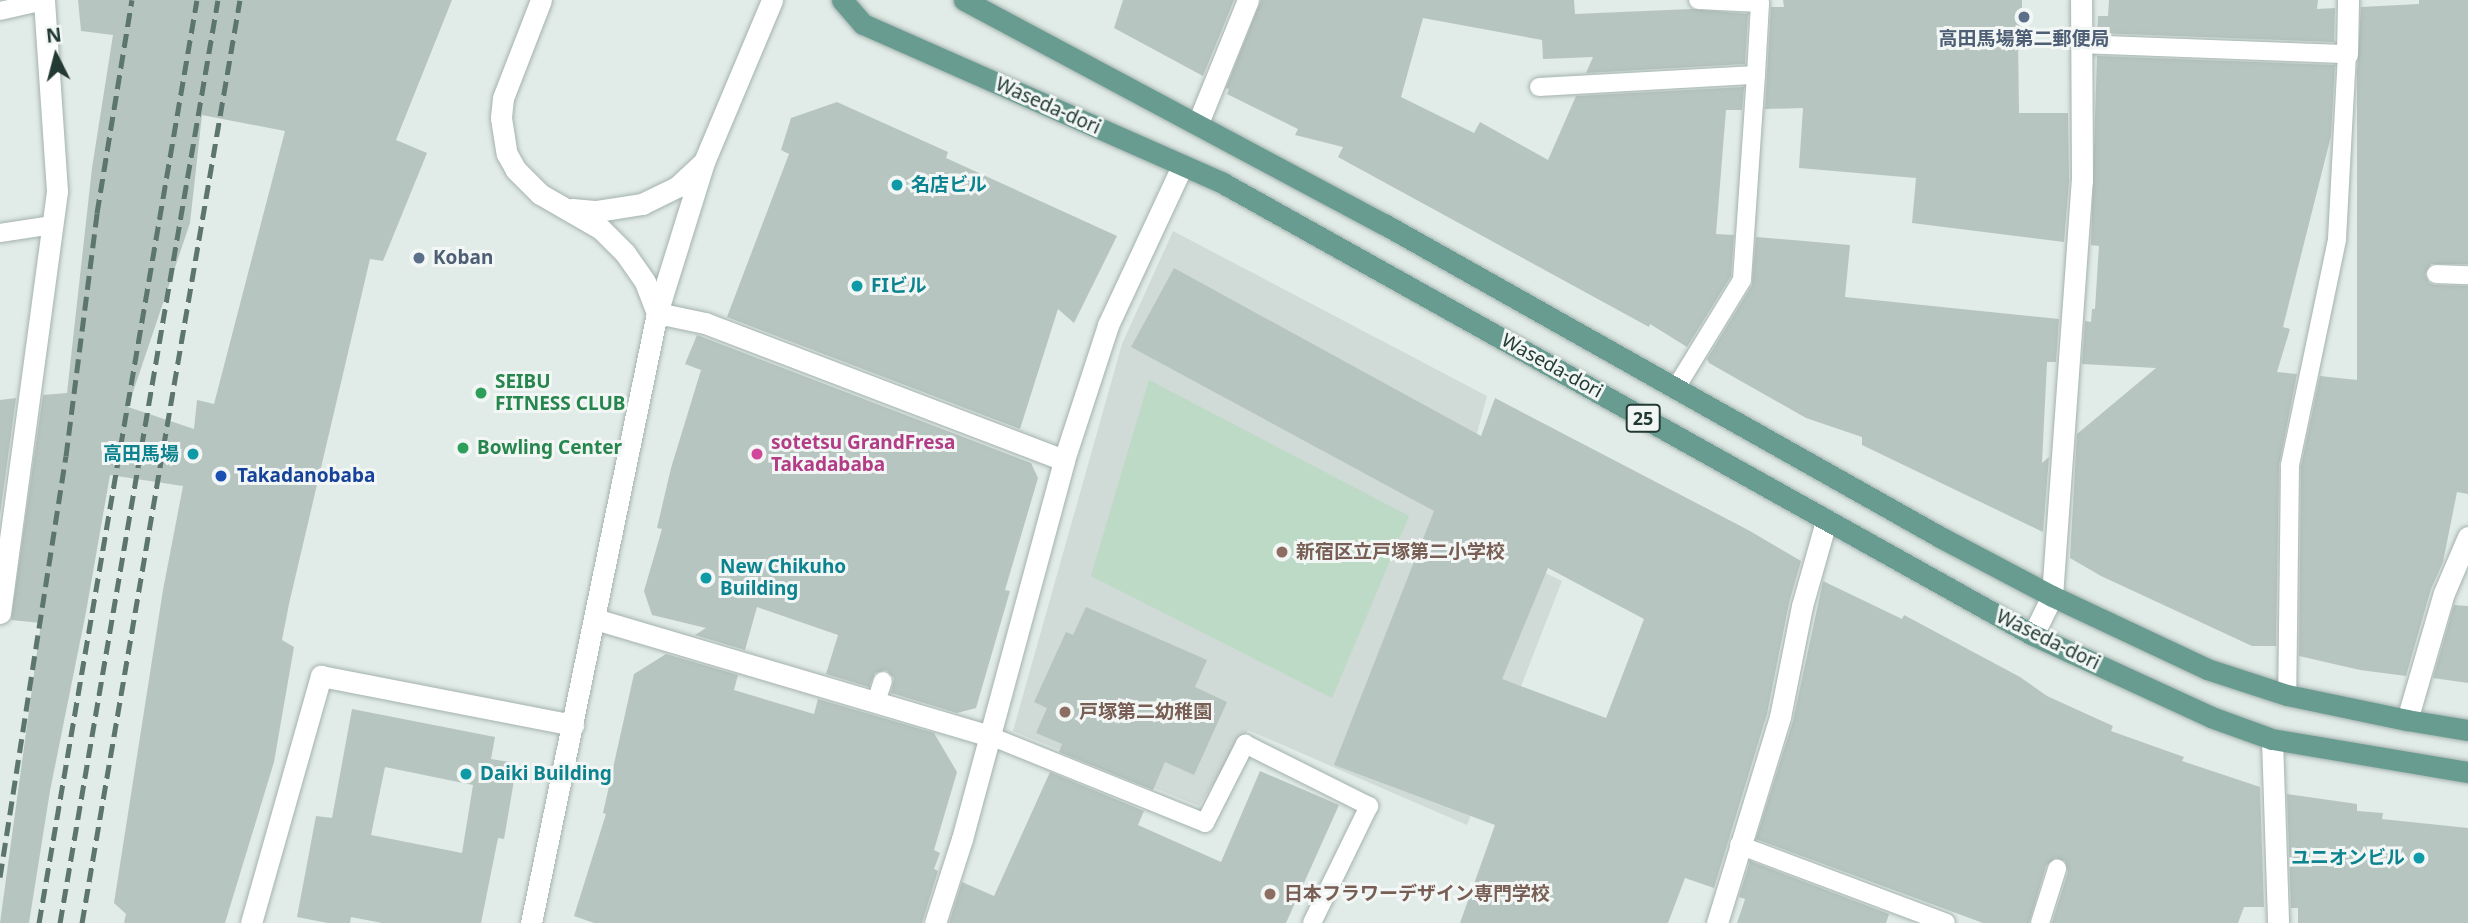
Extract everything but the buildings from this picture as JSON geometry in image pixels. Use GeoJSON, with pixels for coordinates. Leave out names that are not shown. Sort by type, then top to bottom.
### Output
{"type":"FeatureCollection","features":[{"type":"Feature","properties":{"kind":"main road","name":"Waseda-dori"},"geometry":{"type":"LineString","coordinates":[[842,0],[863,23],[1221,182],[2033,635],[2211,717],[2272,739],[2468,772]]}},
{"type":"Feature","properties":{"kind":"main road","name":"25"},"geometry":{"type":"LineString","coordinates":[[964,0],[1198,123],[1677,386],[1942,538],[2052,596],[2207,669],[2287,695],[2468,730]]}},
{"type":"Feature","properties":{"kind":"street"},"geometry":{"type":"LineString","coordinates":[[0,612],[3,571],[57,191],[44,0]]}},
{"type":"Feature","properties":{"kind":"street"},"geometry":{"type":"LineString","coordinates":[[541,0],[503,98],[502,137],[512,162],[526,182],[540,194],[601,229],[625,253],[645,282],[657,313]]}},
{"type":"Feature","properties":{"kind":"street"},"geometry":{"type":"LineString","coordinates":[[531,923],[657,313],[704,162],[772,0]]}},
{"type":"Feature","properties":{"kind":"street"},"geometry":{"type":"LineString","coordinates":[[1198,123],[1248,0]]}},
{"type":"Feature","properties":{"kind":"street"},"geometry":{"type":"LineString","coordinates":[[2033,635],[2052,596],[2082,181],[2081,0]]}},
{"type":"Feature","properties":{"kind":"street"},"geometry":{"type":"LineString","coordinates":[[2347,54],[2348,0]]}},
{"type":"Feature","properties":{"kind":"street"},"geometry":{"type":"LineString","coordinates":[[570,209],[597,211],[642,204],[677,187],[704,162]]}},
{"type":"Feature","properties":{"kind":"street"},"geometry":{"type":"LineString","coordinates":[[935,923],[990,736],[1064,460],[1108,325],[1182,166]]}},
{"type":"Feature","properties":{"kind":"street"},"geometry":{"type":"LineString","coordinates":[[657,313],[705,323],[1064,460]]}},
{"type":"Feature","properties":{"kind":"street"},"geometry":{"type":"LineString","coordinates":[[1717,923],[1780,717],[1802,607],[1826,521]]}},
{"type":"Feature","properties":{"kind":"street"},"geometry":{"type":"LineString","coordinates":[[2407,720],[2444,593],[2468,537]]}},
{"type":"Feature","properties":{"kind":"street"},"geometry":{"type":"LineString","coordinates":[[595,619],[990,736]]}},
{"type":"Feature","properties":{"kind":"street"},"geometry":{"type":"LineString","coordinates":[[251,923],[321,676],[573,725]]}},
{"type":"Feature","properties":{"kind":"street"},"geometry":{"type":"LineString","coordinates":[[2272,739],[2278,923]]}},
{"type":"Feature","properties":{"kind":"lane"},"geometry":{"type":"LineString","coordinates":[[0,12],[44,0]]}},
{"type":"Feature","properties":{"kind":"lane"},"geometry":{"type":"LineString","coordinates":[[1677,386],[1742,280],[1760,3],[1698,0]]}},
{"type":"Feature","properties":{"kind":"lane"},"geometry":{"type":"LineString","coordinates":[[2081,44],[2347,54],[2337,240],[2290,465],[2287,695]]}},
{"type":"Feature","properties":{"kind":"lane"},"geometry":{"type":"LineString","coordinates":[[1539,88],[1756,75]]}},
{"type":"Feature","properties":{"kind":"lane"},"geometry":{"type":"LineString","coordinates":[[0,233],[52,225]]}},
{"type":"Feature","properties":{"kind":"lane"},"geometry":{"type":"LineString","coordinates":[[2436,274],[2468,275]]}},
{"type":"Feature","properties":{"kind":"lane"},"geometry":{"type":"LineString","coordinates":[[876,702],[883,681]]}},
{"type":"Feature","properties":{"kind":"lane"},"geometry":{"type":"LineString","coordinates":[[990,736],[1205,823],[1245,744],[1369,806],[1312,923]]}},
{"type":"Feature","properties":{"kind":"lane"},"geometry":{"type":"LineString","coordinates":[[1740,845],[1946,923]]}},
{"type":"Feature","properties":{"kind":"lane"},"geometry":{"type":"LineString","coordinates":[[2040,923],[2057,869]]}},
{"type":"Feature","properties":{"kind":"shaded area","name":"新宿区立戸塚第二小学校"},"geometry":{"type":"Polygon","coordinates":[[[1173,231],[1487,396],[1477,433],[1441,523],[1562,581],[1467,825],[1248,730],[1199,806],[1013,731],[1122,344],[1173,231]]]}},
{"type":"Feature","properties":{"kind":"green space"},"geometry":{"type":"Polygon","coordinates":[[[1149,380],[1409,516],[1332,698],[1091,576],[1149,380]]]}},
{"type":"Feature","properties":{"kind":"railway"},"geometry":{"type":"LineString","coordinates":[[0,877],[66,456],[97,213],[132,0]]}},
{"type":"Feature","properties":{"kind":"railway"},"geometry":{"type":"LineString","coordinates":[[39,923],[197,0]]}},
{"type":"Feature","properties":{"kind":"railway"},"geometry":{"type":"LineString","coordinates":[[60,923],[218,0]]}},
{"type":"Feature","properties":{"kind":"railway"},"geometry":{"type":"LineString","coordinates":[[82,923],[240,0]]}},
{"type":"Feature","properties":{"kind":"place","name":"高田馬場第二郵便局"},"geometry":{"type":"Point","coordinates":[2024,17]}},
{"type":"Feature","properties":{"kind":"place","name":"名店ビル"},"geometry":{"type":"Point","coordinates":[897,185]}},
{"type":"Feature","properties":{"kind":"place","name":"Koban"},"geometry":{"type":"Point","coordinates":[419,258]}},
{"type":"Feature","properties":{"kind":"place","name":"FIビル"},"geometry":{"type":"Point","coordinates":[857,286]}},
{"type":"Feature","properties":{"kind":"place","name":"SEIBU FITNESS CLUB"},"geometry":{"type":"Point","coordinates":[481,393]}},
{"type":"Feature","properties":{"kind":"place","name":"Bowling Center"},"geometry":{"type":"Point","coordinates":[463,448]}},
{"type":"Feature","properties":{"kind":"place","name":"高田馬場"},"geometry":{"type":"Point","coordinates":[193,454]}},
{"type":"Feature","properties":{"kind":"place","name":"sotetsu GrandFresa Takadababa"},"geometry":{"type":"Point","coordinates":[757,454]}},
{"type":"Feature","properties":{"kind":"place","name":"Takadanobaba"},"geometry":{"type":"Point","coordinates":[221,476]}},
{"type":"Feature","properties":{"kind":"place","name":"新宿区立戸塚第二小学校"},"geometry":{"type":"Point","coordinates":[1282,552]}},
{"type":"Feature","properties":{"kind":"place","name":"New Chikuho Building"},"geometry":{"type":"Point","coordinates":[706,578]}},
{"type":"Feature","properties":{"kind":"place","name":"戸塚第二幼稚園"},"geometry":{"type":"Point","coordinates":[1065,712]}},
{"type":"Feature","properties":{"kind":"place","name":"Daiki Building"},"geometry":{"type":"Point","coordinates":[466,774]}},
{"type":"Feature","properties":{"kind":"place","name":"ユニオンビル"},"geometry":{"type":"Point","coordinates":[2419,858]}},
{"type":"Feature","properties":{"kind":"place","name":"日本フラワーデザイン専門学校"},"geometry":{"type":"Point","coordinates":[1270,894]}}]}
